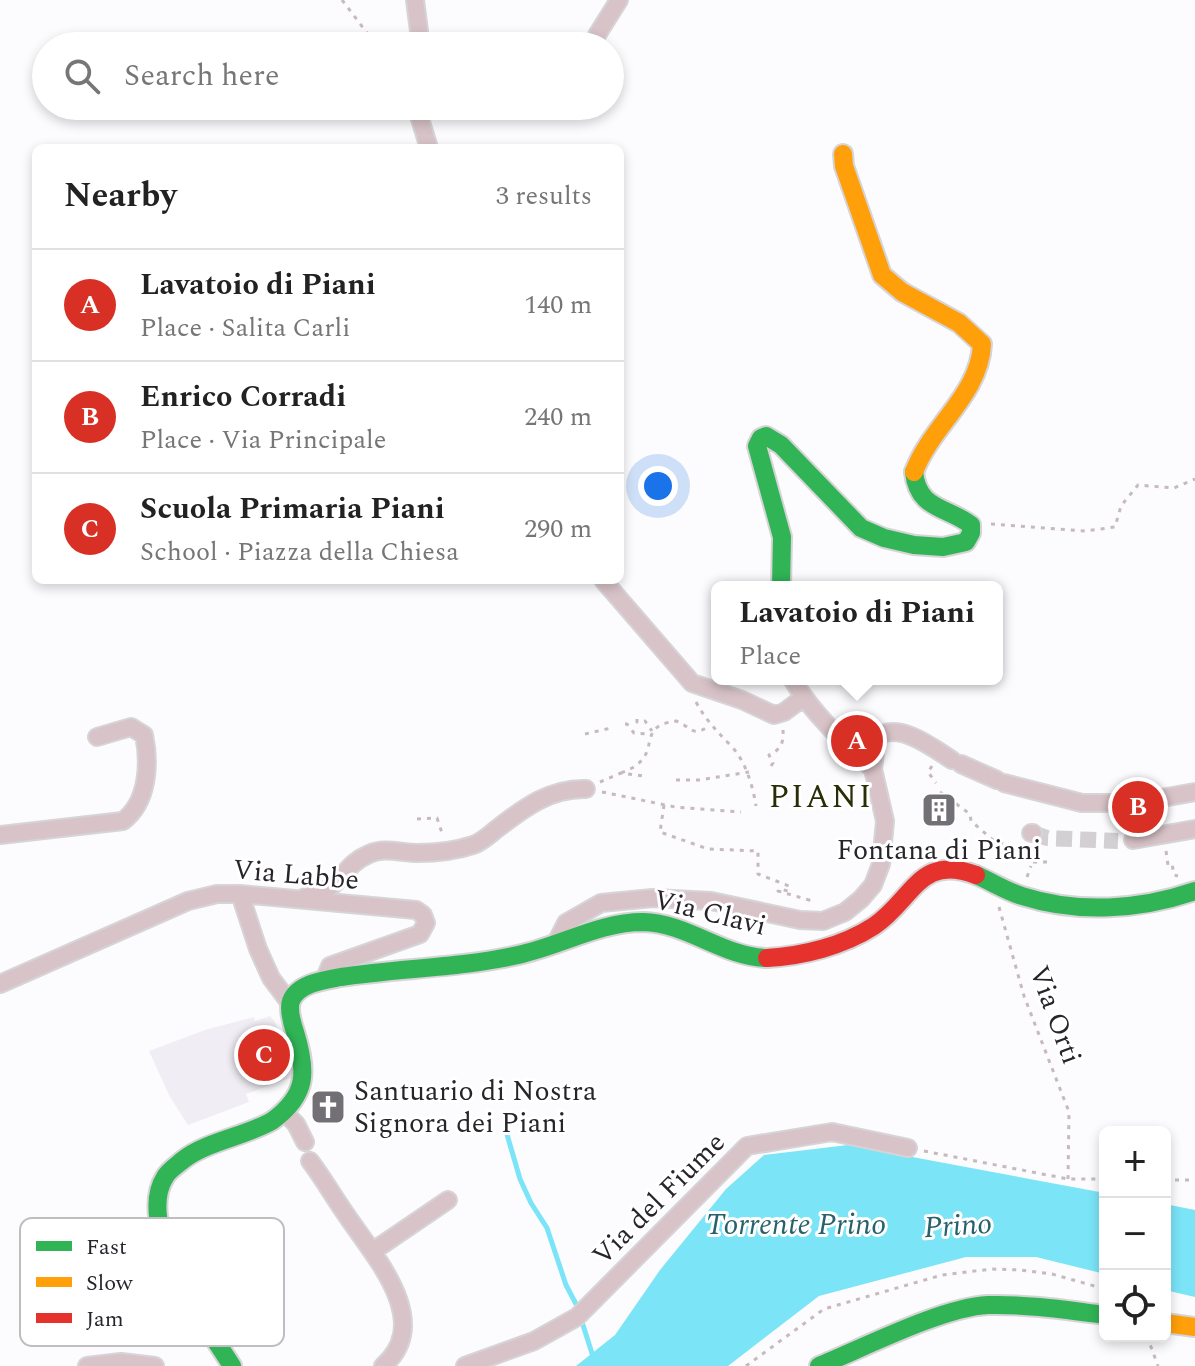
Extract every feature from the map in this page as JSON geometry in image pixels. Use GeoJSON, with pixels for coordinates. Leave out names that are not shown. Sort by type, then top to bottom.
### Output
{"type":"FeatureCollection","features":[{"type":"Feature","properties":{"kind":"main road"},"geometry":{"type":"LineString","coordinates":[[781,581],[782,537],[757,446],[766,436],[781,445],[861,528],[874,535],[947,549],[966,542],[971,533],[971,525],[964,519],[938,511],[915,484],[913,473],[916,459],[983,361],[982,344],[959,323],[902,292],[882,275],[844,166],[843,154]]}},
{"type":"Feature","properties":{"kind":"main road","name":"Via Clavi"},"geometry":{"type":"LineString","coordinates":[[289,1002],[297,992],[324,981],[382,970],[516,955],[614,925],[659,923],[745,955],[773,957],[806,952],[847,940],[876,924],[927,872],[941,868],[974,874],[1022,896],[1084,907],[1123,906],[1180,897],[1192,892]]}},
{"type":"Feature","properties":{"kind":"main road"},"geometry":{"type":"LineString","coordinates":[[160,1218],[157,1198],[170,1170],[184,1159],[271,1121],[284,1112],[302,1084],[304,1056],[289,1018],[289,1002]]}},
{"type":"Feature","properties":{"kind":"main road"},"geometry":{"type":"LineString","coordinates":[[819,1366],[943,1315],[985,1305],[1099,1314]]}},
{"type":"Feature","properties":{"kind":"main road"},"geometry":{"type":"LineString","coordinates":[[1171,1324],[1195,1327]]}},
{"type":"Feature","properties":{"kind":"main road"},"geometry":{"type":"LineString","coordinates":[[220,1346],[232,1366]]}},
{"type":"Feature","properties":{"kind":"street"},"geometry":{"type":"LineString","coordinates":[[415,0],[419,32]]}},
{"type":"Feature","properties":{"kind":"street"},"geometry":{"type":"LineString","coordinates":[[599,32],[619,0]]}},
{"type":"Feature","properties":{"kind":"street"},"geometry":{"type":"LineString","coordinates":[[420,120],[428,144]]}},
{"type":"Feature","properties":{"kind":"street"},"geometry":{"type":"LineString","coordinates":[[606,584],[692,683],[774,715],[784,712],[803,698]]}},
{"type":"Feature","properties":{"kind":"street"},"geometry":{"type":"LineString","coordinates":[[795,685],[803,698],[873,769]]}},
{"type":"Feature","properties":{"kind":"street"},"geometry":{"type":"LineString","coordinates":[[0,835],[123,821],[131,814],[139,803],[145,775],[148,753],[144,735],[131,727],[97,737]]}},
{"type":"Feature","properties":{"kind":"street"},"geometry":{"type":"LineString","coordinates":[[555,945],[566,923],[601,903],[653,898],[711,901],[800,920],[823,921],[845,912],[873,885],[881,864],[885,821],[873,769],[877,737],[885,732],[914,738],[951,759],[1001,781],[1082,803],[1133,803],[1195,792]]}},
{"type":"Feature","properties":{"kind":"street"},"geometry":{"type":"LineString","coordinates":[[291,900],[328,891],[352,865],[374,851],[447,851],[477,844],[547,795],[569,789],[586,789]]}},
{"type":"Feature","properties":{"kind":"street"},"geometry":{"type":"LineString","coordinates":[[1125,840],[1195,829]]}},
{"type":"Feature","properties":{"kind":"street","name":"Via Labbe"},"geometry":{"type":"LineString","coordinates":[[0,984],[188,901],[217,894],[416,910],[425,919],[425,927],[420,934],[330,966],[324,981]]}},
{"type":"Feature","properties":{"kind":"street"},"geometry":{"type":"LineString","coordinates":[[240,894],[271,978],[289,1002]]}},
{"type":"Feature","properties":{"kind":"street"},"geometry":{"type":"LineString","coordinates":[[284,1112],[296,1124],[305,1142]]}},
{"type":"Feature","properties":{"kind":"street","name":"Via del Fiume"},"geometry":{"type":"LineString","coordinates":[[465,1366],[534,1341],[577,1317],[747,1146],[832,1132],[908,1148]]}},
{"type":"Feature","properties":{"kind":"street"},"geometry":{"type":"LineString","coordinates":[[310,1161],[373,1251],[400,1304],[404,1326],[395,1354],[383,1366]]}},
{"type":"Feature","properties":{"kind":"street"},"geometry":{"type":"LineString","coordinates":[[373,1251],[448,1200]]}},
{"type":"Feature","properties":{"kind":"street"},"geometry":{"type":"LineString","coordinates":[[87,1366],[121,1362],[155,1366]]}},
{"type":"Feature","properties":{"kind":"path"},"geometry":{"type":"LineString","coordinates":[[342,0],[366,32]]}},
{"type":"Feature","properties":{"kind":"path"},"geometry":{"type":"LineString","coordinates":[[971,525],[1009,524],[1085,531],[1115,527],[1121,506],[1138,485],[1174,488],[1195,479]]}},
{"type":"Feature","properties":{"kind":"path"},"geometry":{"type":"LineString","coordinates":[[692,683],[696,703],[710,725],[733,748],[748,773],[756,806]]}},
{"type":"Feature","properties":{"kind":"path"},"geometry":{"type":"LineString","coordinates":[[771,766],[773,763],[769,755],[778,751],[784,731],[774,715]]}},
{"type":"Feature","properties":{"kind":"path"},"geometry":{"type":"LineString","coordinates":[[586,789],[635,768],[649,753],[651,733],[645,721],[637,722],[637,719]]}},
{"type":"Feature","properties":{"kind":"path"},"geometry":{"type":"LineString","coordinates":[[651,733],[656,727],[676,721],[691,732],[710,725]]}},
{"type":"Feature","properties":{"kind":"path"},"geometry":{"type":"LineString","coordinates":[[625,724],[634,733],[651,733]]}},
{"type":"Feature","properties":{"kind":"path"},"geometry":{"type":"LineString","coordinates":[[585,734],[610,727]]}},
{"type":"Feature","properties":{"kind":"path"},"geometry":{"type":"LineString","coordinates":[[621,773],[644,776]]}},
{"type":"Feature","properties":{"kind":"path"},"geometry":{"type":"LineString","coordinates":[[676,780],[748,773]]}},
{"type":"Feature","properties":{"kind":"path"},"geometry":{"type":"LineString","coordinates":[[586,789],[664,805],[741,812]]}},
{"type":"Feature","properties":{"kind":"path"},"geometry":{"type":"LineString","coordinates":[[940,792],[970,814],[971,821],[980,831],[1003,845],[1028,853]]}},
{"type":"Feature","properties":{"kind":"path"},"geometry":{"type":"LineString","coordinates":[[664,805],[660,832],[708,849],[758,851],[758,874],[791,887],[788,891],[780,889],[779,893],[810,901],[807,905],[795,907]]}},
{"type":"Feature","properties":{"kind":"path"},"geometry":{"type":"LineString","coordinates":[[417,819],[437,818],[447,851]]}},
{"type":"Feature","properties":{"kind":"path"},"geometry":{"type":"LineString","coordinates":[[1166,853],[1174,875],[1184,877],[1192,892]]}},
{"type":"Feature","properties":{"kind":"path"},"geometry":{"type":"LineString","coordinates":[[1033,862],[1050,862]]}},
{"type":"Feature","properties":{"kind":"path","name":"Via Orti"},"geometry":{"type":"LineString","coordinates":[[998,901],[1024,996],[1069,1112],[1068,1179]]}},
{"type":"Feature","properties":{"kind":"path"},"geometry":{"type":"LineString","coordinates":[[908,1148],[1068,1179],[1099,1179]]}},
{"type":"Feature","properties":{"kind":"path"},"geometry":{"type":"LineString","coordinates":[[1171,1180],[1195,1180]]}},
{"type":"Feature","properties":{"kind":"path"},"geometry":{"type":"LineString","coordinates":[[746,1366],[824,1309],[942,1275],[992,1269],[1020,1270],[1052,1274],[1099,1287]]}},
{"type":"Feature","properties":{"kind":"path"},"geometry":{"type":"LineString","coordinates":[[1149,1342],[1158,1366]]}},
{"type":"Feature","properties":{"kind":"shaded area"},"geometry":{"type":"Polygon","coordinates":[[[270,1016],[275,1022],[293,1077],[246,1094],[249,1102],[188,1125],[169,1095],[149,1051],[205,1030],[270,1016]]]}},
{"type":"Feature","properties":{"kind":"water","name":"Torrente Prino"},"geometry":{"type":"Polygon","coordinates":[[[848,1145],[1099,1192],[1099,1273],[1036,1257],[966,1257],[819,1296],[728,1366],[576,1366],[615,1335],[660,1270],[726,1189],[764,1155],[848,1145]]]}},
{"type":"Feature","properties":{"kind":"water"},"geometry":{"type":"Polygon","coordinates":[[[1171,1205],[1195,1210],[1195,1297],[1171,1291],[1171,1205]]]}},
{"type":"Feature","properties":{"kind":"waterway"},"geometry":{"type":"LineString","coordinates":[[506,1131],[520,1179],[547,1228],[566,1285],[576,1304]]}},
{"type":"Feature","properties":{"kind":"waterway"},"geometry":{"type":"LineString","coordinates":[[583,1325],[596,1366]]}},
{"type":"Feature","properties":{"kind":"tunnel"},"geometry":{"type":"LineString","coordinates":[[1033,833],[1047,838],[1118,841]]}},
{"type":"Feature","properties":{"kind":"traffic: fast"},"geometry":{"type":"LineString","coordinates":[[781,581],[782,537],[757,446],[761,438],[766,436],[781,445],[861,528],[884,538],[914,545],[943,547],[966,542],[971,525],[927,500],[921,494],[914,472]]}},
{"type":"Feature","properties":{"kind":"traffic: fast"},"geometry":{"type":"LineString","coordinates":[[976,875],[1022,896],[1043,902],[1087,907],[1131,906],[1195,891]]}},
{"type":"Feature","properties":{"kind":"traffic: fast"},"geometry":{"type":"LineString","coordinates":[[159,1218],[158,1198],[166,1175],[173,1168],[203,1148],[272,1121],[292,1102],[302,1081],[302,1059],[292,1021],[291,1001],[300,990],[313,983],[518,955],[611,926],[643,922],[675,928],[735,952],[767,958]]}},
{"type":"Feature","properties":{"kind":"traffic: fast"},"geometry":{"type":"LineString","coordinates":[[819,1366],[926,1320],[970,1307],[1017,1305],[1099,1314]]}},
{"type":"Feature","properties":{"kind":"traffic: fast"},"geometry":{"type":"LineString","coordinates":[[219,1346],[232,1366]]}},
{"type":"Feature","properties":{"kind":"traffic: slow"},"geometry":{"type":"LineString","coordinates":[[843,154],[844,166],[882,275],[902,292],[959,323],[982,344],[973,379],[914,472]]}},
{"type":"Feature","properties":{"kind":"traffic: slow"},"geometry":{"type":"LineString","coordinates":[[1171,1324],[1195,1327]]}},
{"type":"Feature","properties":{"kind":"traffic: jam"},"geometry":{"type":"LineString","coordinates":[[767,958],[822,949],[862,933],[887,915],[918,882],[929,875],[942,870],[976,875]]}},
{"type":"Feature","properties":{"kind":"place","name":"Lavatoio di Piani"},"geometry":{"type":"Point","coordinates":[857,741]}},
{"type":"Feature","properties":{"kind":"place","name":"Enrico Corradi"},"geometry":{"type":"Point","coordinates":[1138,807]}},
{"type":"Feature","properties":{"kind":"place","name":"Fontana di Piani"},"geometry":{"type":"Point","coordinates":[939,810]}},
{"type":"Feature","properties":{"kind":"place","name":"Scuola Primaria Piani"},"geometry":{"type":"Point","coordinates":[264,1055]}},
{"type":"Feature","properties":{"kind":"place","name":"Santuario di Nostra Signora dei Piani"},"geometry":{"type":"Point","coordinates":[328,1107]}},
{"type":"Feature","properties":{"kind":"district","name":"PIANI"},"geometry":{"type":"Point","coordinates":[821,797]}},
{"type":"Feature","properties":{"kind":"water label","name":"Prino"},"geometry":{"type":"Point","coordinates":[958,1226]}}]}
